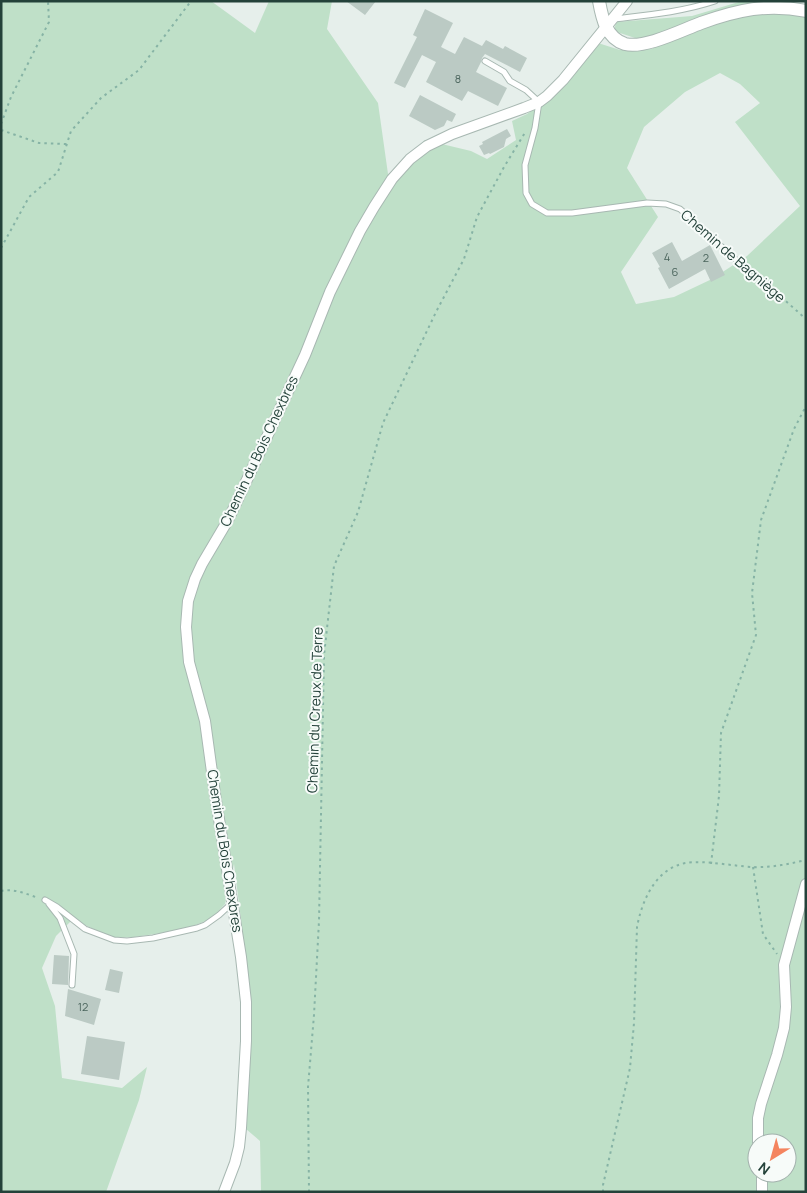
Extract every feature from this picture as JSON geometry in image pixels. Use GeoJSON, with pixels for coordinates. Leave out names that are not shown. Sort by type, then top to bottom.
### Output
{"type":"FeatureCollection","features":[{"type":"Feature","properties":{"kind":"street"},"geometry":{"type":"LineString","coordinates":[[599,1],[609,23],[611,35],[624,44],[640,45],[702,22],[743,10],[783,7],[806,12]]}},
{"type":"Feature","properties":{"kind":"street","name":"Chemin du Bois Chexbres"},"geometry":{"type":"LineString","coordinates":[[224,1192],[239,1147],[246,1041],[246,1002],[241,956],[215,794],[206,721],[189,662],[186,644],[188,601],[195,579],[238,500],[305,355],[345,260],[374,207],[392,179],[410,159],[433,143],[452,134],[539,102],[563,80],[627,1]]}},
{"type":"Feature","properties":{"kind":"street"},"geometry":{"type":"LineString","coordinates":[[757,1133],[760,1111],[778,1055],[784,1028],[786,1007],[784,965],[804,900],[806,884]]}},
{"type":"Feature","properties":{"kind":"lane"},"geometry":{"type":"LineString","coordinates":[[609,23],[690,9],[716,1]]}},
{"type":"Feature","properties":{"kind":"lane"},"geometry":{"type":"LineString","coordinates":[[485,61],[504,72],[510,81],[526,90],[539,102]]}},
{"type":"Feature","properties":{"kind":"lane","name":"Chemin de Bagniège"},"geometry":{"type":"LineString","coordinates":[[539,102],[535,128],[525,165],[526,193],[532,204],[547,213],[572,213],[647,203],[666,204],[680,209],[734,259]]}},
{"type":"Feature","properties":{"kind":"lane"},"geometry":{"type":"LineString","coordinates":[[45,900],[85,929],[114,940],[127,941],[153,938],[198,928],[220,915],[232,904]]}},
{"type":"Feature","properties":{"kind":"lane"},"geometry":{"type":"LineString","coordinates":[[45,900],[60,918],[74,954],[72,985]]}},
{"type":"Feature","properties":{"kind":"path"},"geometry":{"type":"LineString","coordinates":[[1,124],[11,97],[50,22],[48,1]]}},
{"type":"Feature","properties":{"kind":"path"},"geometry":{"type":"LineString","coordinates":[[1,248],[29,197],[58,172],[71,131],[101,98],[139,70],[191,1]]}},
{"type":"Feature","properties":{"kind":"path","name":"Chemin du Creux de Terre"},"geometry":{"type":"LineString","coordinates":[[309,1192],[308,1088],[319,921],[324,655],[334,566],[358,512],[383,423],[436,312],[464,259],[476,217],[526,131],[535,128]]}},
{"type":"Feature","properties":{"kind":"path"},"geometry":{"type":"LineString","coordinates":[[1,130],[39,143],[67,144]]}},
{"type":"Feature","properties":{"kind":"path","name":"Chemin de Bagniège"},"geometry":{"type":"LineString","coordinates":[[734,259],[806,319]]}},
{"type":"Feature","properties":{"kind":"path"},"geometry":{"type":"LineString","coordinates":[[711,864],[719,796],[721,733],[756,636],[752,593],[761,520],[794,429],[806,406]]}},
{"type":"Feature","properties":{"kind":"path"},"geometry":{"type":"LineString","coordinates":[[603,1192],[630,1068],[634,1023],[638,917],[650,889],[667,872],[684,863],[695,862],[769,867],[806,860]]}},
{"type":"Feature","properties":{"kind":"path"},"geometry":{"type":"LineString","coordinates":[[753,867],[763,934],[784,965]]}},
{"type":"Feature","properties":{"kind":"path"},"geometry":{"type":"LineString","coordinates":[[1,891],[22,893],[45,900]]}},
{"type":"Feature","properties":{"kind":"green space"},"geometry":{"type":"Polygon","coordinates":[[[1,1],[211,1],[255,33],[269,1],[332,1],[327,29],[378,103],[388,174],[393,172],[425,140],[471,151],[487,159],[516,140],[512,121],[527,114],[565,86],[598,43],[620,50],[653,49],[647,42],[614,31],[616,22],[692,16],[742,1],[751,1],[756,14],[773,11],[806,15],[806,1192],[261,1192],[260,1141],[246,1129],[249,1019],[242,928],[234,864],[225,904],[211,919],[182,930],[113,938],[85,925],[65,910],[72,920],[56,936],[42,968],[55,1006],[62,1078],[122,1088],[147,1067],[139,1100],[106,1192],[1,1192],[1,1]],[[720,73],[685,92],[644,127],[627,168],[658,217],[621,272],[636,304],[674,297],[712,279],[747,256],[800,206],[735,122],[760,103],[740,84],[720,73]]]}},
{"type":"Feature","properties":{"kind":"building"},"geometry":{"type":"Polygon","coordinates":[[[346,1],[376,1],[365,15],[346,1]]]}},
{"type":"Feature","properties":{"kind":"building"},"geometry":{"type":"Polygon","coordinates":[[[425,9],[453,23],[441,47],[455,54],[464,37],[482,46],[486,40],[503,49],[505,46],[527,58],[520,72],[485,54],[482,58],[476,72],[507,88],[498,106],[468,91],[462,101],[426,82],[436,62],[422,55],[405,88],[394,83],[417,37],[413,35],[425,9]]]}},
{"type":"Feature","properties":{"kind":"building"},"geometry":{"type":"Polygon","coordinates":[[[420,95],[456,114],[452,122],[447,120],[444,126],[435,130],[409,116],[420,95]]]}},
{"type":"Feature","properties":{"kind":"building"},"geometry":{"type":"Polygon","coordinates":[[[507,129],[511,136],[506,139],[504,147],[484,155],[479,146],[483,144],[482,142],[507,129]]]}},
{"type":"Feature","properties":{"kind":"building"},"geometry":{"type":"Polygon","coordinates":[[[672,242],[682,261],[710,245],[725,275],[711,282],[705,269],[669,289],[652,253],[672,242]]]}},
{"type":"Feature","properties":{"kind":"building"},"geometry":{"type":"Polygon","coordinates":[[[54,955],[69,956],[68,985],[52,984],[54,955]]]}},
{"type":"Feature","properties":{"kind":"building"},"geometry":{"type":"Polygon","coordinates":[[[110,969],[123,972],[119,993],[105,990],[110,969]]]}},
{"type":"Feature","properties":{"kind":"building"},"geometry":{"type":"Polygon","coordinates":[[[68,989],[101,999],[94,1025],[65,1016],[68,989]]]}},
{"type":"Feature","properties":{"kind":"building"},"geometry":{"type":"Polygon","coordinates":[[[87,1036],[125,1042],[119,1080],[81,1074],[87,1036]]]}}]}
